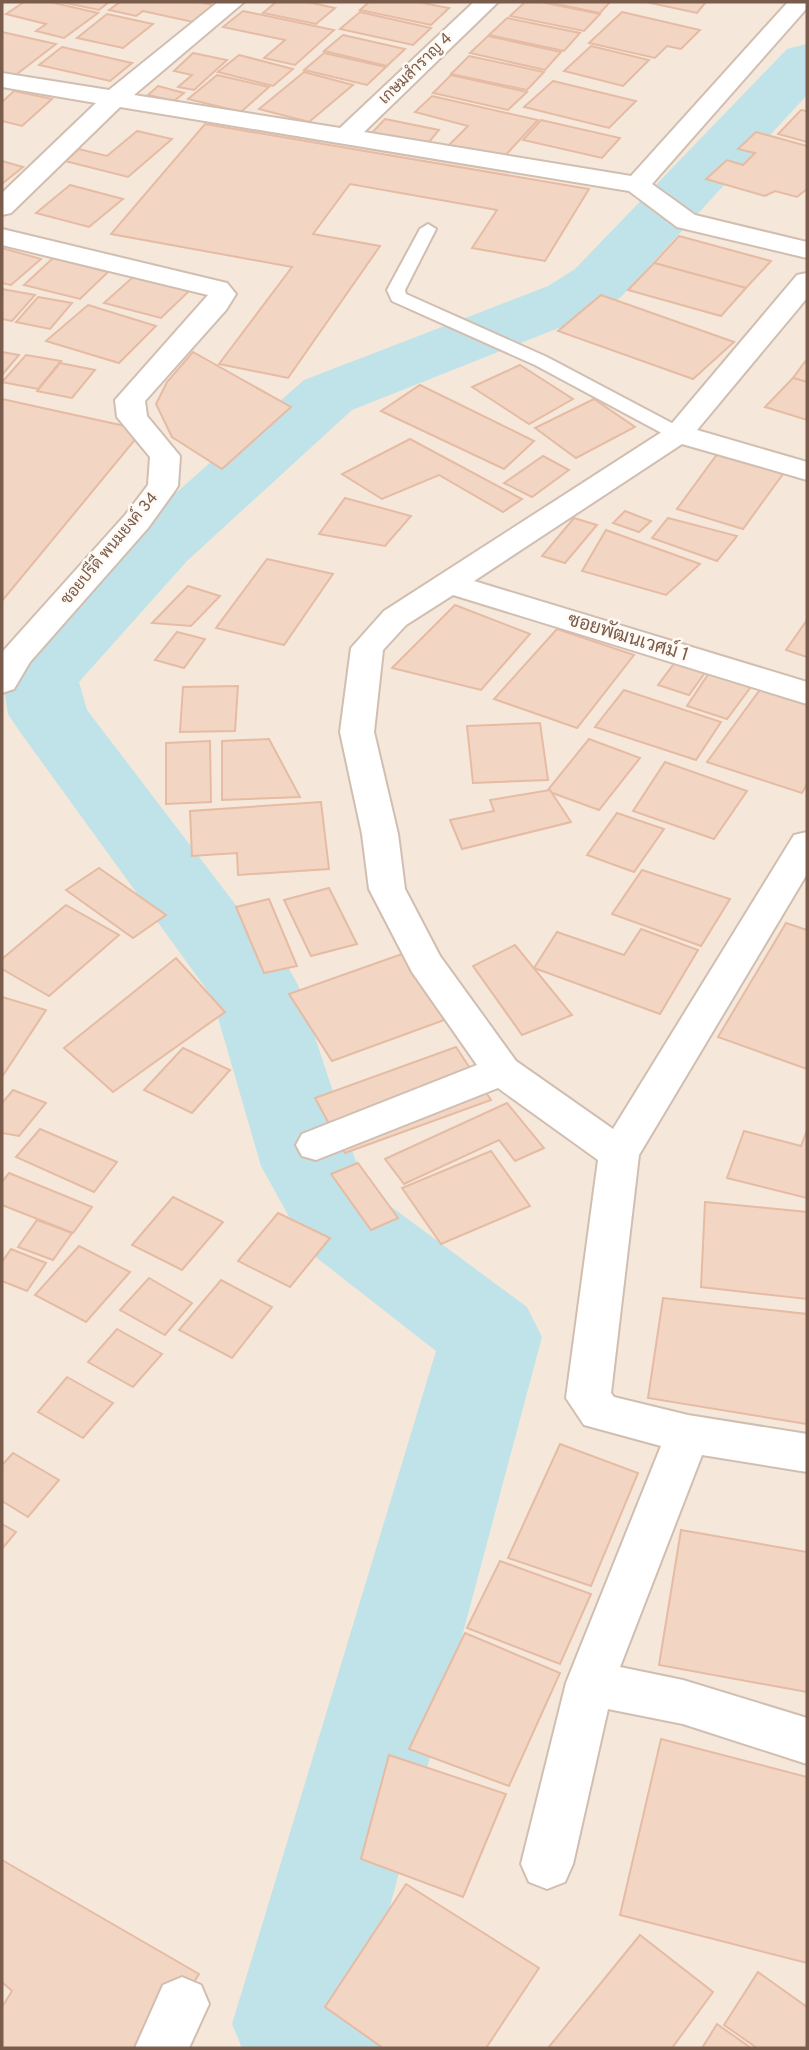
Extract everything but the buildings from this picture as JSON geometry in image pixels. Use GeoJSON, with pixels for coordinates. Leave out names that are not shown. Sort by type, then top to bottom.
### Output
{"type":"FeatureCollection","features":[{"type":"Feature","properties":{"kind":"street"},"geometry":{"type":"LineString","coordinates":[[2,207],[114,99],[232,2]]}},
{"type":"Feature","properties":{"kind":"street","name":"เกษมสำราญ 4"},"geometry":{"type":"LineString","coordinates":[[345,137],[487,2]]}},
{"type":"Feature","properties":{"kind":"street"},"geometry":{"type":"LineString","coordinates":[[637,185],[800,2]]}},
{"type":"Feature","properties":{"kind":"street"},"geometry":{"type":"LineString","coordinates":[[2,80],[637,185],[686,221],[807,250]]}},
{"type":"Feature","properties":{"kind":"street","name":"ซอยปรีดี พนมยงค์ 34"},"geometry":{"type":"LineString","coordinates":[[2,237],[217,289],[222,294],[130,400],[132,417],[165,456],[163,486],[137,521],[16,657],[2,682]]}},
{"type":"Feature","properties":{"kind":"street"},"geometry":{"type":"LineString","coordinates":[[619,1154],[502,1071],[425,963],[387,889],[380,834],[357,732],[368,648],[395,618],[678,434],[807,281]]}},
{"type":"Feature","properties":{"kind":"street"},"geometry":{"type":"LineString","coordinates":[[678,434],[807,471]]}},
{"type":"Feature","properties":{"kind":"street","name":"ซอยพัฒนเวศม์ 1"},"geometry":{"type":"LineString","coordinates":[[448,583],[807,693]]}},
{"type":"Feature","properties":{"kind":"street"},"geometry":{"type":"LineString","coordinates":[[807,844],[619,1154],[588,1398],[600,1412],[688,1434],[807,1453]]}},
{"type":"Feature","properties":{"kind":"street"},"geometry":{"type":"LineString","coordinates":[[316,1145],[502,1071]]}},
{"type":"Feature","properties":{"kind":"street"},"geometry":{"type":"LineString","coordinates":[[547,1864],[590,1683],[688,1434]]}},
{"type":"Feature","properties":{"kind":"street"},"geometry":{"type":"LineString","coordinates":[[590,1683],[682,1702],[807,1741]]}},
{"type":"Feature","properties":{"kind":"lane"},"geometry":{"type":"LineString","coordinates":[[428,229],[396,290],[398,297],[541,361],[678,434]]}},
{"type":"Feature","properties":{"kind":"shaded area"},"geometry":{"type":"Polygon","coordinates":[[[2,2],[807,2],[807,2048],[2,2048],[2,2]]]}},
{"type":"Feature","properties":{"kind":"waterway"},"geometry":{"type":"LineString","coordinates":[[323,2048],[295,2024],[491,1337],[343,1224],[309,1166],[253,985],[230,960],[48,714],[39,678],[161,545],[328,395],[571,300],[598,283],[807,61]]}}]}
